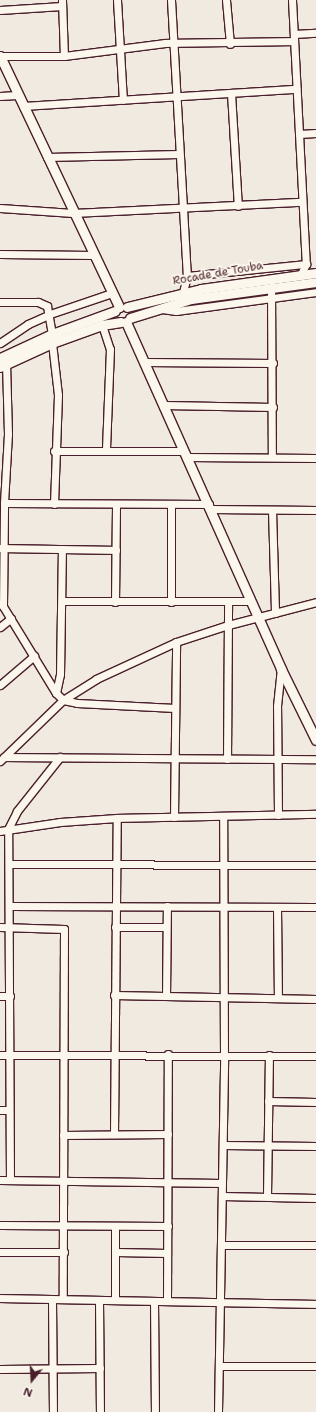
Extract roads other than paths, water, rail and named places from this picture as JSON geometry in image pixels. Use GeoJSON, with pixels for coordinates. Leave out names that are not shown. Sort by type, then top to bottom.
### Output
{"type":"FeatureCollection","features":[{"type":"Feature","properties":{"kind":"main road"},"geometry":{"type":"LineString","coordinates":[[0,56],[2,67],[23,106],[112,293],[120,308],[131,312],[126,321]]}},
{"type":"Feature","properties":{"kind":"main road","name":"Rocade de Touba"},"geometry":{"type":"LineString","coordinates":[[2,363],[120,308],[183,292],[316,273]]}},
{"type":"Feature","properties":{"kind":"main road","name":"Rocade de Touba"},"geometry":{"type":"LineString","coordinates":[[52,339],[102,325],[126,321],[191,299],[316,282]]}},
{"type":"Feature","properties":{"kind":"main road"},"geometry":{"type":"LineString","coordinates":[[120,308],[116,319],[126,321]]}},
{"type":"Feature","properties":{"kind":"main road"},"geometry":{"type":"LineString","coordinates":[[126,321],[281,669],[312,724],[316,740]]}},
{"type":"Feature","properties":{"kind":"street"},"geometry":{"type":"LineString","coordinates":[[117,0],[123,100]]}},
{"type":"Feature","properties":{"kind":"street"},"geometry":{"type":"LineString","coordinates":[[170,0],[187,276],[183,292]]}},
{"type":"Feature","properties":{"kind":"street"},"geometry":{"type":"LineString","coordinates":[[226,0],[230,44]]}},
{"type":"Feature","properties":{"kind":"street"},"geometry":{"type":"LineString","coordinates":[[292,0],[306,264],[301,274]]}},
{"type":"Feature","properties":{"kind":"street"},"geometry":{"type":"LineString","coordinates":[[0,10],[62,3],[64,56]]}},
{"type":"Feature","properties":{"kind":"street"},"geometry":{"type":"LineString","coordinates":[[0,56],[64,56],[173,43],[230,44],[316,33]]}},
{"type":"Feature","properties":{"kind":"street"},"geometry":{"type":"LineString","coordinates":[[23,106],[296,89]]}},
{"type":"Feature","properties":{"kind":"street"},"geometry":{"type":"LineString","coordinates":[[231,93],[238,206]]}},
{"type":"Feature","properties":{"kind":"street"},"geometry":{"type":"LineString","coordinates":[[0,96],[17,95]]}},
{"type":"Feature","properties":{"kind":"street"},"geometry":{"type":"LineString","coordinates":[[299,134],[316,133]]}},
{"type":"Feature","properties":{"kind":"street"},"geometry":{"type":"LineString","coordinates":[[47,157],[179,154]]}},
{"type":"Feature","properties":{"kind":"street"},"geometry":{"type":"LineString","coordinates":[[0,208],[73,213],[182,210],[302,202]]}},
{"type":"Feature","properties":{"kind":"street"},"geometry":{"type":"LineString","coordinates":[[0,254],[93,255]]}},
{"type":"Feature","properties":{"kind":"street"},"geometry":{"type":"LineString","coordinates":[[187,276],[306,264]]}},
{"type":"Feature","properties":{"kind":"street"},"geometry":{"type":"LineString","coordinates":[[271,287],[273,363],[272,457]]}},
{"type":"Feature","properties":{"kind":"street"},"geometry":{"type":"LineString","coordinates":[[159,309],[176,311],[316,292]]}},
{"type":"Feature","properties":{"kind":"street"},"geometry":{"type":"LineString","coordinates":[[0,343],[28,324],[50,314],[112,293]]}},
{"type":"Feature","properties":{"kind":"street"},"geometry":{"type":"LineString","coordinates":[[0,302],[38,302],[47,306],[50,314],[58,395],[54,451],[54,504]]}},
{"type":"Feature","properties":{"kind":"street"},"geometry":{"type":"LineString","coordinates":[[102,325],[110,349],[106,450]]}},
{"type":"Feature","properties":{"kind":"street"},"geometry":{"type":"LineString","coordinates":[[144,362],[273,363]]}},
{"type":"Feature","properties":{"kind":"street"},"geometry":{"type":"LineString","coordinates":[[2,363],[8,434],[2,548],[2,603],[56,693],[63,700],[77,703],[175,708]]}},
{"type":"Feature","properties":{"kind":"street"},"geometry":{"type":"LineString","coordinates":[[164,405],[273,406]]}},
{"type":"Feature","properties":{"kind":"street"},"geometry":{"type":"LineString","coordinates":[[54,451],[106,450],[316,458]]}},
{"type":"Feature","properties":{"kind":"street"},"geometry":{"type":"LineString","coordinates":[[4,503],[172,504],[272,510],[316,510]]}},
{"type":"Feature","properties":{"kind":"street"},"geometry":{"type":"LineString","coordinates":[[115,602],[116,504]]}},
{"type":"Feature","properties":{"kind":"street"},"geometry":{"type":"LineString","coordinates":[[171,602],[172,504]]}},
{"type":"Feature","properties":{"kind":"street"},"geometry":{"type":"LineString","coordinates":[[272,510],[275,614]]}},
{"type":"Feature","properties":{"kind":"street"},"geometry":{"type":"LineString","coordinates":[[2,548],[116,550]]}},
{"type":"Feature","properties":{"kind":"street"},"geometry":{"type":"LineString","coordinates":[[56,693],[60,674],[62,550]]}},
{"type":"Feature","properties":{"kind":"street"},"geometry":{"type":"LineString","coordinates":[[62,601],[251,601]]}},
{"type":"Feature","properties":{"kind":"street"},"geometry":{"type":"LineString","coordinates":[[227,759],[228,601]]}},
{"type":"Feature","properties":{"kind":"street"},"geometry":{"type":"LineString","coordinates":[[2,759],[63,700],[96,679],[176,642],[228,625],[275,614],[316,602]]}},
{"type":"Feature","properties":{"kind":"street"},"geometry":{"type":"LineString","coordinates":[[0,627],[11,618]]}},
{"type":"Feature","properties":{"kind":"street"},"geometry":{"type":"LineString","coordinates":[[174,817],[176,642]]}},
{"type":"Feature","properties":{"kind":"street"},"geometry":{"type":"LineString","coordinates":[[0,685],[34,656]]}},
{"type":"Feature","properties":{"kind":"street"},"geometry":{"type":"LineString","coordinates":[[278,815],[277,706],[281,669]]}},
{"type":"Feature","properties":{"kind":"street"},"geometry":{"type":"LineString","coordinates":[[2,759],[60,757],[278,760],[316,759]]}},
{"type":"Feature","properties":{"kind":"street"},"geometry":{"type":"LineString","coordinates":[[10,1180],[10,927],[8,829],[17,811],[60,757]]}},
{"type":"Feature","properties":{"kind":"street"},"geometry":{"type":"LineString","coordinates":[[0,831],[117,818],[316,814]]}},
{"type":"Feature","properties":{"kind":"street"},"geometry":{"type":"LineString","coordinates":[[218,1412],[224,1055],[223,816]]}},
{"type":"Feature","properties":{"kind":"street"},"geometry":{"type":"LineString","coordinates":[[114,1134],[114,995],[117,818]]}},
{"type":"Feature","properties":{"kind":"street"},"geometry":{"type":"LineString","coordinates":[[9,864],[116,862],[316,865]]}},
{"type":"Feature","properties":{"kind":"street"},"geometry":{"type":"LineString","coordinates":[[9,906],[116,905],[316,907]]}},
{"type":"Feature","properties":{"kind":"street"},"geometry":{"type":"LineString","coordinates":[[166,996],[167,906]]}},
{"type":"Feature","properties":{"kind":"street"},"geometry":{"type":"LineString","coordinates":[[277,907],[278,998]]}},
{"type":"Feature","properties":{"kind":"street"},"geometry":{"type":"LineString","coordinates":[[115,927],[166,928]]}},
{"type":"Feature","properties":{"kind":"street"},"geometry":{"type":"LineString","coordinates":[[0,928],[64,929],[63,1299]]}},
{"type":"Feature","properties":{"kind":"street"},"geometry":{"type":"LineString","coordinates":[[114,995],[316,999]]}},
{"type":"Feature","properties":{"kind":"street"},"geometry":{"type":"LineString","coordinates":[[0,996],[10,996]]}},
{"type":"Feature","properties":{"kind":"street"},"geometry":{"type":"LineString","coordinates":[[167,1301],[169,1182],[168,1054]]}},
{"type":"Feature","properties":{"kind":"street"},"geometry":{"type":"LineString","coordinates":[[0,1055],[168,1054],[316,1056]]}},
{"type":"Feature","properties":{"kind":"street"},"geometry":{"type":"LineString","coordinates":[[267,1196],[269,1056]]}},
{"type":"Feature","properties":{"kind":"street"},"geometry":{"type":"LineString","coordinates":[[268,1102],[316,1102]]}},
{"type":"Feature","properties":{"kind":"street"},"geometry":{"type":"LineString","coordinates":[[0,1110],[9,1110]]}},
{"type":"Feature","properties":{"kind":"street"},"geometry":{"type":"LineString","coordinates":[[63,1135],[168,1134]]}},
{"type":"Feature","properties":{"kind":"street"},"geometry":{"type":"LineString","coordinates":[[223,1145],[316,1146]]}},
{"type":"Feature","properties":{"kind":"street"},"geometry":{"type":"LineString","coordinates":[[0,1180],[222,1183]]}},
{"type":"Feature","properties":{"kind":"street"},"geometry":{"type":"LineString","coordinates":[[222,1196],[316,1198]]}},
{"type":"Feature","properties":{"kind":"street"},"geometry":{"type":"LineString","coordinates":[[0,1226],[168,1226]]}},
{"type":"Feature","properties":{"kind":"street"},"geometry":{"type":"LineString","coordinates":[[115,1226],[115,1300]]}},
{"type":"Feature","properties":{"kind":"street"},"geometry":{"type":"LineString","coordinates":[[222,1245],[316,1245]]}},
{"type":"Feature","properties":{"kind":"street"},"geometry":{"type":"LineString","coordinates":[[0,1252],[64,1252]]}},
{"type":"Feature","properties":{"kind":"street"},"geometry":{"type":"LineString","coordinates":[[116,1252],[167,1252]]}},
{"type":"Feature","properties":{"kind":"street"},"geometry":{"type":"LineString","coordinates":[[0,1298],[316,1304]]}},
{"type":"Feature","properties":{"kind":"street"},"geometry":{"type":"LineString","coordinates":[[52,1300],[54,1412]]}},
{"type":"Feature","properties":{"kind":"street"},"geometry":{"type":"LineString","coordinates":[[99,1300],[100,1412]]}},
{"type":"Feature","properties":{"kind":"street"},"geometry":{"type":"LineString","coordinates":[[154,1301],[155,1412]]}},
{"type":"Feature","properties":{"kind":"street"},"geometry":{"type":"LineString","coordinates":[[219,1366],[316,1366]]}},
{"type":"Feature","properties":{"kind":"street"},"geometry":{"type":"LineString","coordinates":[[0,1369],[100,1368]]}}]}
